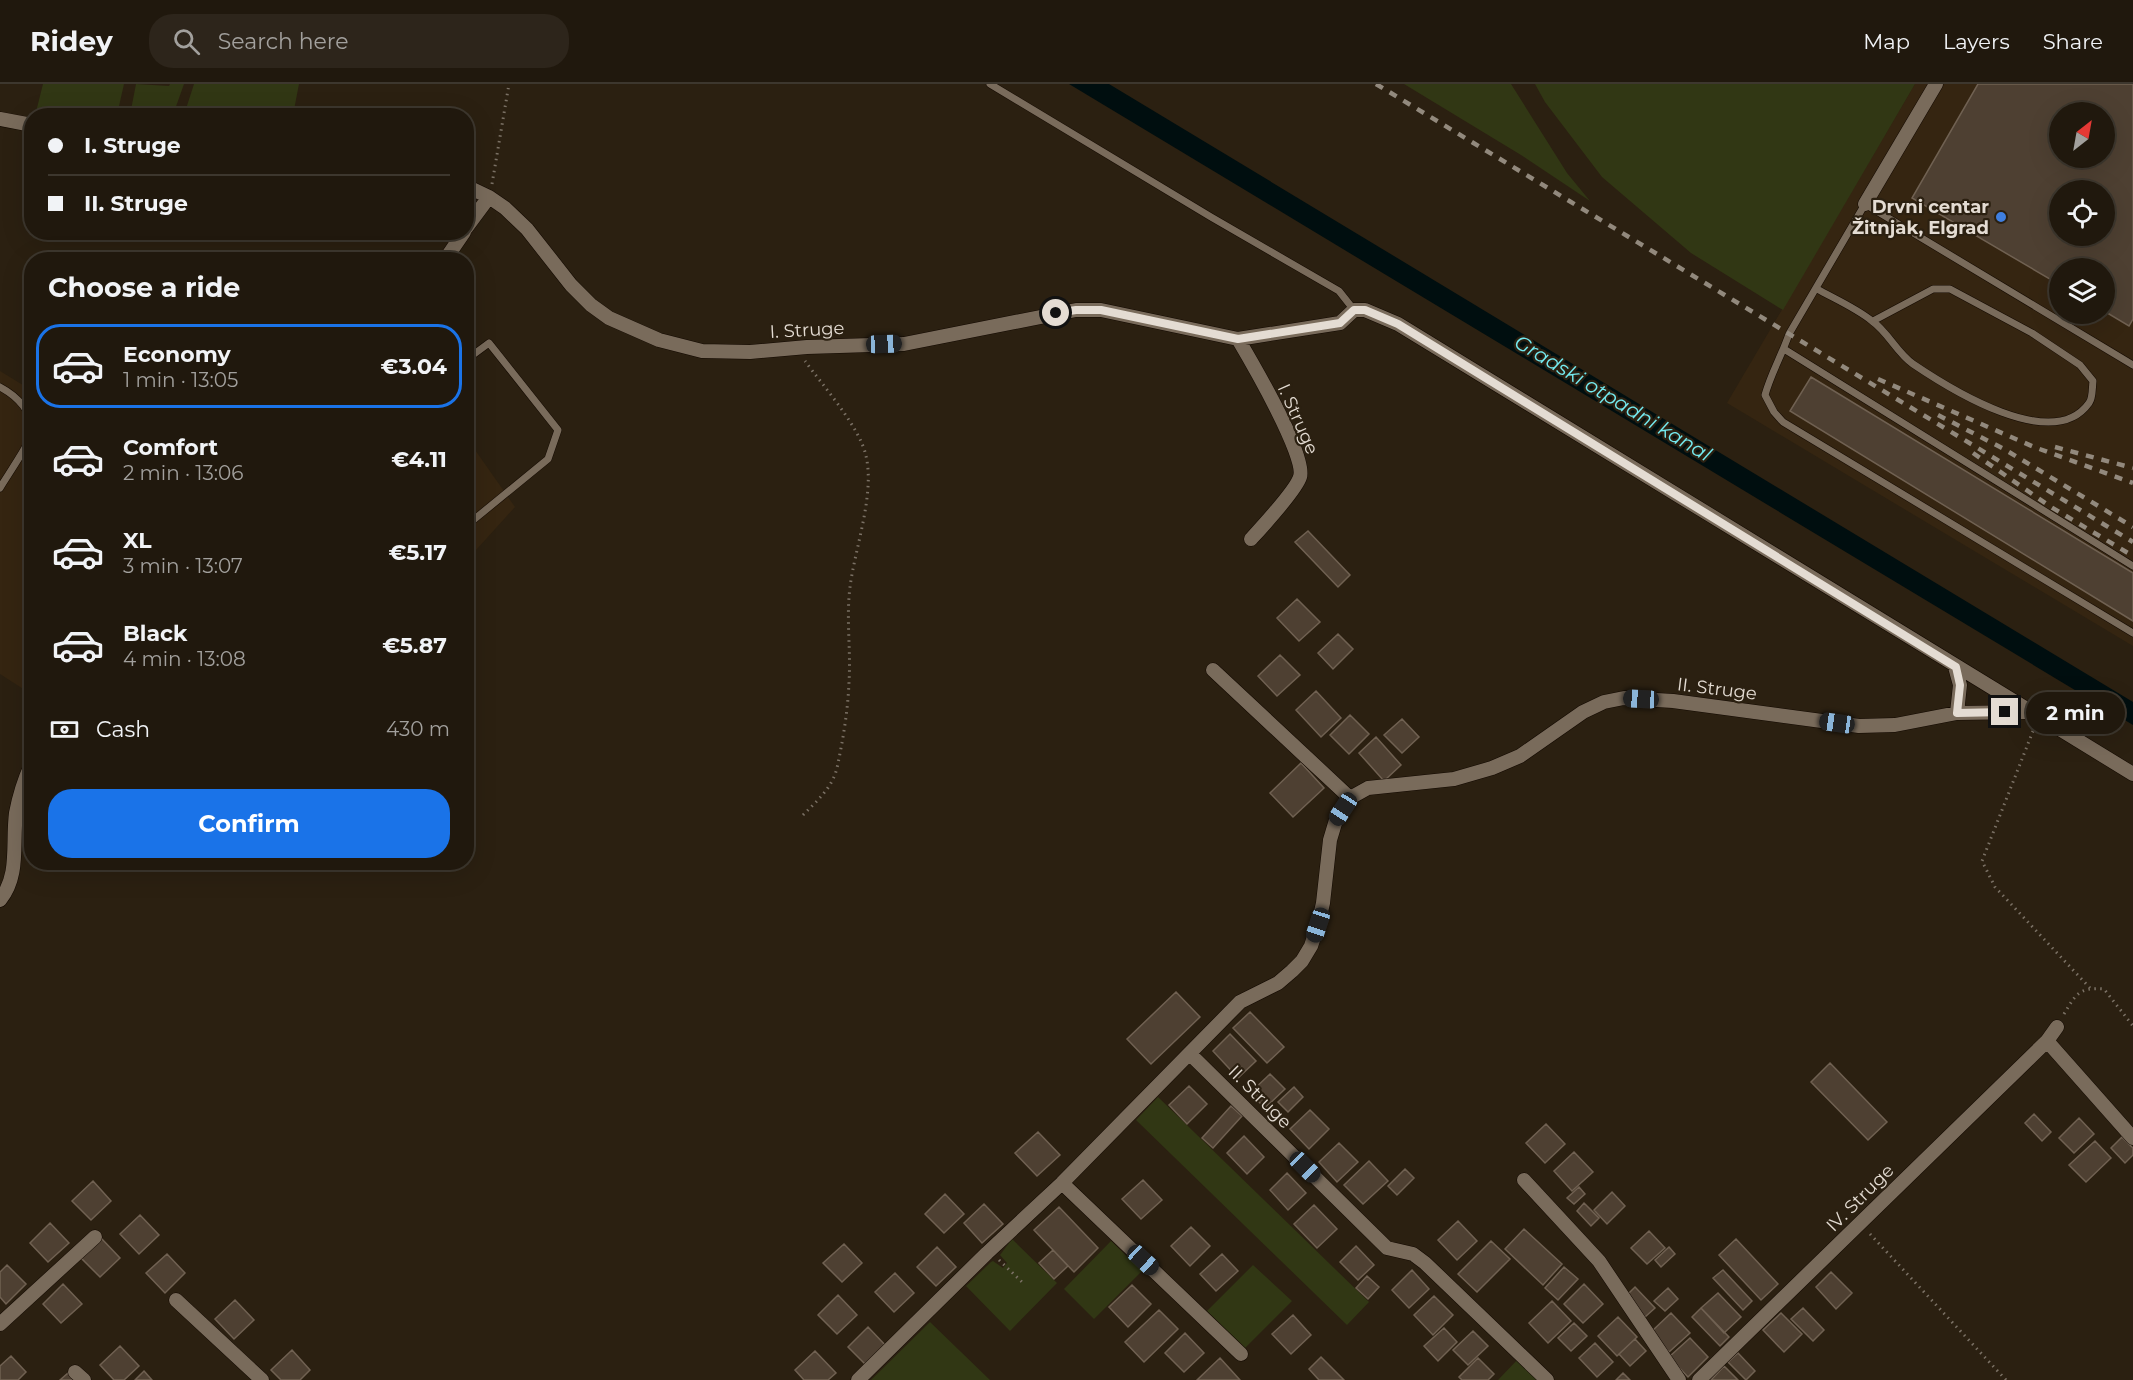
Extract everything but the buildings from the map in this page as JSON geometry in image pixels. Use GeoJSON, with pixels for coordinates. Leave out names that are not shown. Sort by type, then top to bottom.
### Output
{"type":"FeatureCollection","features":[{"type":"Feature","properties":{"kind":"street"},"geometry":{"type":"LineString","coordinates":[[1865,204],[1936,84]]}},
{"type":"Feature","properties":{"kind":"street"},"geometry":{"type":"LineString","coordinates":[[0,119],[24,124]]}},
{"type":"Feature","properties":{"kind":"street","name":"I. Struge"},"geometry":{"type":"LineString","coordinates":[[474,190],[505,208],[527,229],[571,285],[591,304],[618,323],[659,340],[702,351],[750,352],[904,344],[1076,310],[1101,310],[1238,339],[1340,323],[1354,310]]}},
{"type":"Feature","properties":{"kind":"street"},"geometry":{"type":"LineString","coordinates":[[474,217],[489,197]]}},
{"type":"Feature","properties":{"kind":"street"},"geometry":{"type":"LineString","coordinates":[[1354,310],[1365,310],[1398,324],[2133,774]]}},
{"type":"Feature","properties":{"kind":"street","name":"I. Struge"},"geometry":{"type":"LineString","coordinates":[[1238,339],[1283,420],[1300,468],[1300,477],[1294,488],[1251,539]]}},
{"type":"Feature","properties":{"kind":"street"},"geometry":{"type":"LineString","coordinates":[[1956,667],[1960,685],[1957,713]]}},
{"type":"Feature","properties":{"kind":"street"},"geometry":{"type":"LineString","coordinates":[[858,1380],[1062,1183],[1190,1054],[1214,1026],[1240,1002],[1278,983],[1306,954],[1314,936],[1323,903],[1330,840],[1336,820],[1350,798],[1213,670]]}},
{"type":"Feature","properties":{"kind":"street","name":"II. Struge"},"geometry":{"type":"LineString","coordinates":[[1350,798],[1368,788],[1454,779],[1492,768],[1520,756],[1583,712],[1604,702],[1624,698],[1673,700],[1859,726],[1895,725],[1957,713],[2034,715]]}},
{"type":"Feature","properties":{"kind":"street"},"geometry":{"type":"LineString","coordinates":[[0,900],[8,890],[14,874],[16,812],[24,788]]}},
{"type":"Feature","properties":{"kind":"street","name":"IV. Struge"},"geometry":{"type":"LineString","coordinates":[[1699,1380],[2047,1041],[2057,1027]]}},
{"type":"Feature","properties":{"kind":"street"},"geometry":{"type":"LineString","coordinates":[[2047,1041],[2133,1138]]}},
{"type":"Feature","properties":{"kind":"street","name":"II. Struge"},"geometry":{"type":"LineString","coordinates":[[1190,1054],[1387,1248],[1413,1254],[1435,1272],[1547,1380]]}},
{"type":"Feature","properties":{"kind":"street"},"geometry":{"type":"LineString","coordinates":[[1524,1180],[1599,1261],[1679,1380]]}},
{"type":"Feature","properties":{"kind":"street"},"geometry":{"type":"LineString","coordinates":[[1062,1183],[1241,1354]]}},
{"type":"Feature","properties":{"kind":"street"},"geometry":{"type":"LineString","coordinates":[[0,1324],[94,1237]]}},
{"type":"Feature","properties":{"kind":"street"},"geometry":{"type":"LineString","coordinates":[[176,1300],[262,1380]]}},
{"type":"Feature","properties":{"kind":"lane"},"geometry":{"type":"LineString","coordinates":[[990,84],[1210,217],[1339,291],[1354,310]]}},
{"type":"Feature","properties":{"kind":"lane"},"geometry":{"type":"LineString","coordinates":[[2133,365],[1865,204],[1789,334],[1771,374],[1765,395],[1774,412],[1783,422],[2133,633]]}},
{"type":"Feature","properties":{"kind":"lane"},"geometry":{"type":"LineString","coordinates":[[1817,289],[1873,321],[1911,362],[1966,395],[2012,417],[2053,423],[2074,418],[2091,402],[2093,381],[2080,365],[2032,333],[1950,289],[1933,289],[1873,321]]}},
{"type":"Feature","properties":{"kind":"lane"},"geometry":{"type":"LineString","coordinates":[[474,354],[489,343],[558,430],[548,459],[474,519]]}},
{"type":"Feature","properties":{"kind":"lane"},"geometry":{"type":"LineString","coordinates":[[1784,349],[2133,566]]}},
{"type":"Feature","properties":{"kind":"lane"},"geometry":{"type":"LineString","coordinates":[[0,387],[15,395],[24,407]]}},
{"type":"Feature","properties":{"kind":"lane"},"geometry":{"type":"LineString","coordinates":[[0,488],[24,448]]}},
{"type":"Feature","properties":{"kind":"path"},"geometry":{"type":"LineString","coordinates":[[489,197],[498,160],[509,84]]}},
{"type":"Feature","properties":{"kind":"path"},"geometry":{"type":"LineString","coordinates":[[795,348],[854,429],[866,455],[868,484],[850,587],[847,629],[849,681],[845,723],[836,770],[827,791],[803,815]]}},
{"type":"Feature","properties":{"kind":"path"},"geometry":{"type":"LineString","coordinates":[[2034,715],[1982,861],[1995,887],[2091,988]]}},
{"type":"Feature","properties":{"kind":"path"},"geometry":{"type":"LineString","coordinates":[[2057,1027],[2076,994],[2091,988],[2104,989],[2133,1026]]}},
{"type":"Feature","properties":{"kind":"path"},"geometry":{"type":"LineString","coordinates":[[1861,1224],[2006,1380]]}},
{"type":"Feature","properties":{"kind":"path"},"geometry":{"type":"LineString","coordinates":[[989,1251],[1022,1282]]}},
{"type":"Feature","properties":{"kind":"shaded area"},"geometry":{"type":"Polygon","coordinates":[[[1915,84],[2133,84],[2133,646],[1727,403],[1915,84]]]}},
{"type":"Feature","properties":{"kind":"shaded area"},"geometry":{"type":"Polygon","coordinates":[[[0,371],[24,386],[24,689],[0,674],[0,371]]]}},
{"type":"Feature","properties":{"kind":"shaded area"},"geometry":{"type":"Polygon","coordinates":[[[474,448],[515,507],[474,552],[474,448]]]}},
{"type":"Feature","properties":{"kind":"green space"},"geometry":{"type":"Polygon","coordinates":[[[43,84],[124,84],[119,108],[37,108],[43,84]]]}},
{"type":"Feature","properties":{"kind":"green space"},"geometry":{"type":"Polygon","coordinates":[[[136,84],[169,86],[170,84],[184,84],[175,108],[131,108],[136,84]]]}},
{"type":"Feature","properties":{"kind":"green space"},"geometry":{"type":"Polygon","coordinates":[[[194,84],[299,84],[294,108],[186,108],[194,84]]]}},
{"type":"Feature","properties":{"kind":"green space"},"geometry":{"type":"Polygon","coordinates":[[[1404,84],[1511,84],[1567,173],[1590,201],[1521,155],[1404,84]]]}},
{"type":"Feature","properties":{"kind":"green space"},"geometry":{"type":"Polygon","coordinates":[[[1535,84],[1915,84],[1783,310],[1691,253],[1602,177],[1545,102],[1535,84]]]}},
{"type":"Feature","properties":{"kind":"green space"},"geometry":{"type":"Polygon","coordinates":[[[1158,1097],[1369,1302],[1347,1325],[1136,1120],[1158,1097]]]}},
{"type":"Feature","properties":{"kind":"green space"},"geometry":{"type":"Polygon","coordinates":[[[1012,1239],[1057,1283],[1010,1331],[966,1286],[993,1261],[1003,1268],[1007,1263],[1000,1255],[1012,1239]]]}},
{"type":"Feature","properties":{"kind":"green space"},"geometry":{"type":"Polygon","coordinates":[[[1111,1241],[1142,1271],[1094,1319],[1064,1289],[1111,1241]]]}},
{"type":"Feature","properties":{"kind":"green space"},"geometry":{"type":"Polygon","coordinates":[[[1253,1265],[1292,1301],[1245,1348],[1207,1311],[1253,1265]]]}},
{"type":"Feature","properties":{"kind":"green space"},"geometry":{"type":"Polygon","coordinates":[[[930,1322],[990,1380],[871,1380],[930,1322]]]}},
{"type":"Feature","properties":{"kind":"green space"},"geometry":{"type":"Polygon","coordinates":[[[1520,1357],[1543,1380],[1498,1380],[1520,1357]]]}},
{"type":"Feature","properties":{"kind":"water","name":"Gradski otpadni kanal"},"geometry":{"type":"Polygon","coordinates":[[[1069,84],[1109,84],[2133,702],[2133,725],[1069,84]]]}},
{"type":"Feature","properties":{"kind":"railway"},"geometry":{"type":"LineString","coordinates":[[1376,84],[2133,542]]}},
{"type":"Feature","properties":{"kind":"railway"},"geometry":{"type":"LineString","coordinates":[[1878,379],[2034,447],[2133,483]]}},
{"type":"Feature","properties":{"kind":"railway"},"geometry":{"type":"LineString","coordinates":[[1938,415],[2004,449],[2133,527]]}},
{"type":"Feature","properties":{"kind":"railway"},"geometry":{"type":"LineString","coordinates":[[2055,447],[2133,468]]}},
{"type":"Feature","properties":{"kind":"railway"},"geometry":{"type":"LineString","coordinates":[[1973,453],[2051,507],[2133,556]]}},
{"type":"Feature","properties":{"kind":"place","name":"Drvni centar Žitnjak, Elgrad"},"geometry":{"type":"Point","coordinates":[2001,217]}},
{"type":"Feature","properties":{"kind":"route"},"geometry":{"type":"LineString","coordinates":[[1056,313],[1101,310],[1238,339],[1340,323],[1354,310],[1365,310],[1398,324],[1956,667],[1960,685],[1957,713],[2005,712]]}}]}
